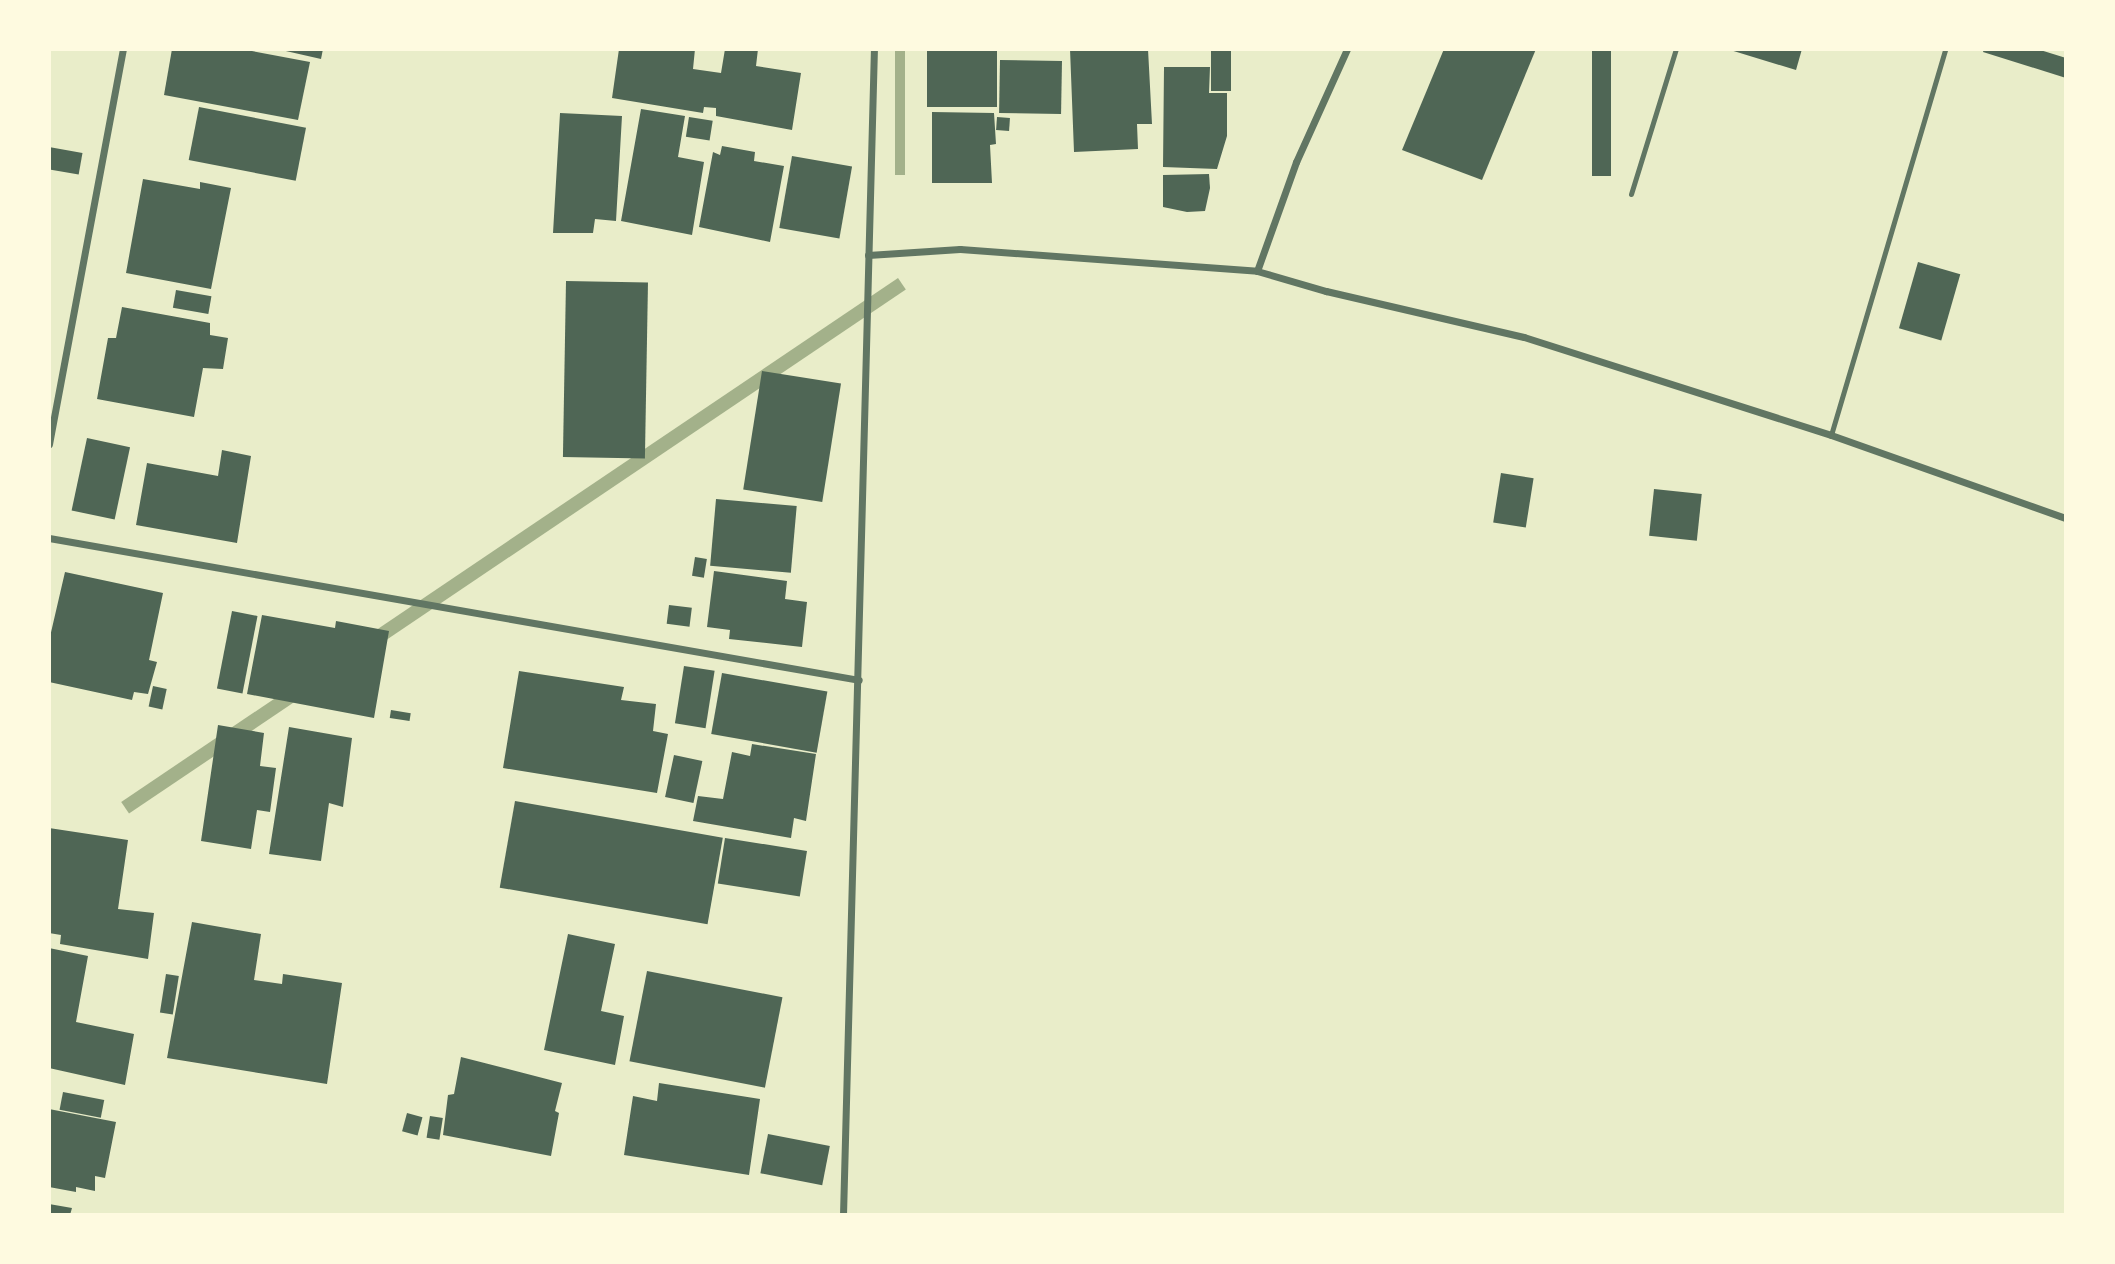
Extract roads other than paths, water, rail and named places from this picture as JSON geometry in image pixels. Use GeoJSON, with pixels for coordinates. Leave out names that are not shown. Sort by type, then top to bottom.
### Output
{"type":"FeatureCollection","features":[{"type":"Feature","properties":{"kind":"street"},"geometry":{"type":"LineString","coordinates":[[49,444],[123,49]]}},
{"type":"Feature","properties":{"kind":"street"},"geometry":{"type":"LineString","coordinates":[[843,1215],[874,49]]}},
{"type":"Feature","properties":{"kind":"street"},"geometry":{"type":"LineString","coordinates":[[1257,271],[1296,162],[1347,49]]}},
{"type":"Feature","properties":{"kind":"street"},"geometry":{"type":"LineString","coordinates":[[868,255],[960,249],[1257,271],[1326,291],[1524,337],[1831,435],[2066,518]]}},
{"type":"Feature","properties":{"kind":"street"},"geometry":{"type":"LineString","coordinates":[[49,538],[859,680]]}},
{"type":"Feature","properties":{"kind":"lane"},"geometry":{"type":"LineString","coordinates":[[1631,194],[1676,49]]}},
{"type":"Feature","properties":{"kind":"lane"},"geometry":{"type":"LineString","coordinates":[[1831,435],[1945,49]]}}]}
